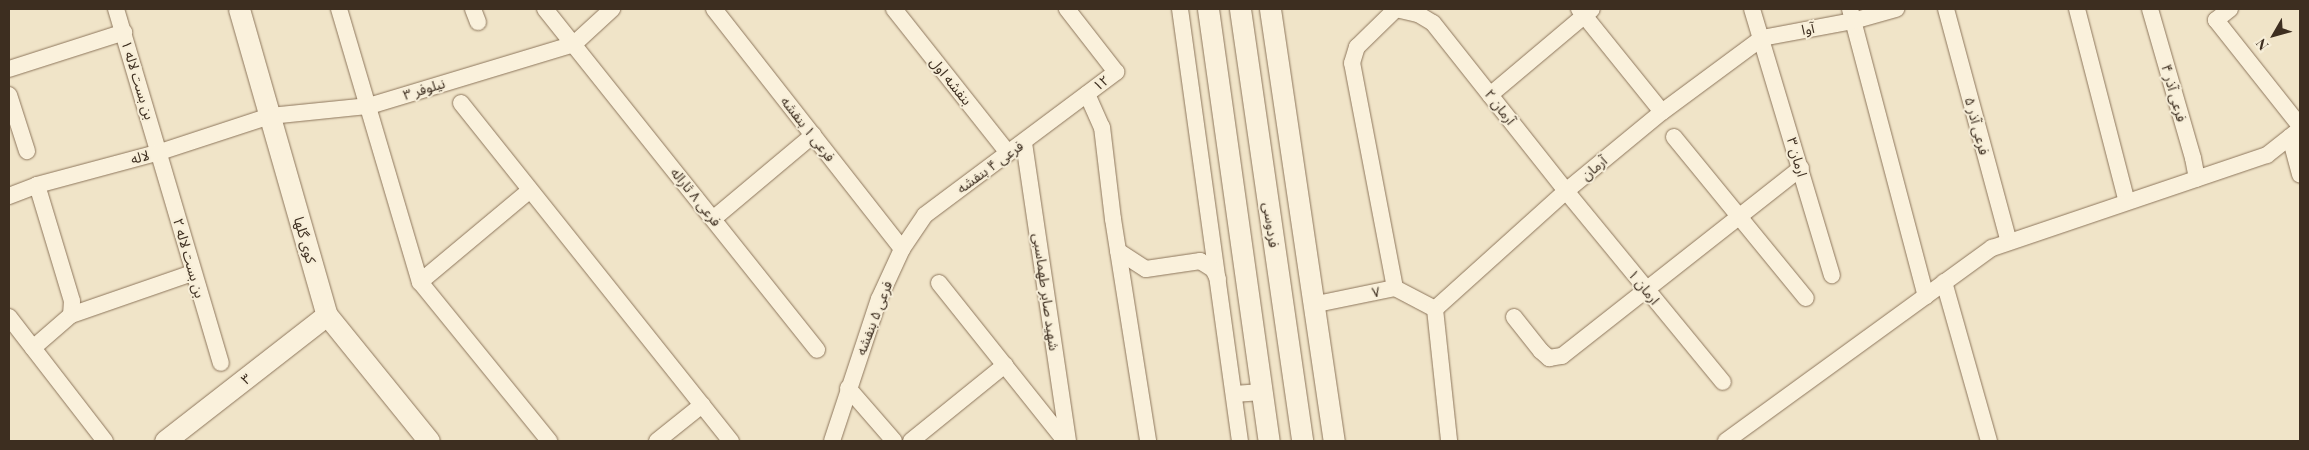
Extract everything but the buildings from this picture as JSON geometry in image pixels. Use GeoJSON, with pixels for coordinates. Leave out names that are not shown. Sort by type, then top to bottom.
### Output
{"type":"FeatureCollection","features":[{"type":"Feature","properties":{"kind":"street","name":"بن بست لاله ۱"},"geometry":{"type":"LineString","coordinates":[[116,9],[160,152]]}},
{"type":"Feature","properties":{"kind":"street","name":"کوی گلها"},"geometry":{"type":"LineString","coordinates":[[239,9],[326,315],[429,441]]}},
{"type":"Feature","properties":{"kind":"street"},"geometry":{"type":"LineString","coordinates":[[339,9],[420,282],[549,441]]}},
{"type":"Feature","properties":{"kind":"street","name":"فرعی ۸ ثاراله"},"geometry":{"type":"LineString","coordinates":[[545,9],[817,350]]}},
{"type":"Feature","properties":{"kind":"street"},"geometry":{"type":"LineString","coordinates":[[574,44],[612,9]]}},
{"type":"Feature","properties":{"kind":"street","name":"فرعی ۱ بنفشه"},"geometry":{"type":"LineString","coordinates":[[714,9],[902,249]]}},
{"type":"Feature","properties":{"kind":"street","name":"بنفشه اول"},"geometry":{"type":"LineString","coordinates":[[894,9],[1008,153]]}},
{"type":"Feature","properties":{"kind":"street","name":"۱۲"},"geometry":{"type":"LineString","coordinates":[[1067,9],[1116,72],[1087,94]]}},
{"type":"Feature","properties":{"kind":"street"},"geometry":{"type":"LineString","coordinates":[[1180,9],[1240,441]]}},
{"type":"Feature","properties":{"kind":"street"},"geometry":{"type":"LineString","coordinates":[[1208,9],[1269,441]]}},
{"type":"Feature","properties":{"kind":"street","name":"فردوسی"},"geometry":{"type":"LineString","coordinates":[[1240,9],[1302,441]]}},
{"type":"Feature","properties":{"kind":"street"},"geometry":{"type":"LineString","coordinates":[[1270,9],[1312,305],[1334,441]]}},
{"type":"Feature","properties":{"kind":"street"},"geometry":{"type":"LineString","coordinates":[[1395,288],[1352,63],[1357,47],[1396,9]]}},
{"type":"Feature","properties":{"kind":"street","name":"آرمان ۲"},"geometry":{"type":"LineString","coordinates":[[1396,9],[1418,14],[1433,23],[1566,191]]}},
{"type":"Feature","properties":{"kind":"street","name":"ارمان ۳"},"geometry":{"type":"LineString","coordinates":[[1752,9],[1832,275]]}},
{"type":"Feature","properties":{"kind":"street","name":"آوا"},"geometry":{"type":"LineString","coordinates":[[1762,38],[1852,15],[1896,9]]}},
{"type":"Feature","properties":{"kind":"street","name":"فرعی آذر ۵"},"geometry":{"type":"LineString","coordinates":[[1946,9],[2008,242]]}},
{"type":"Feature","properties":{"kind":"street"},"geometry":{"type":"LineString","coordinates":[[2077,9],[2127,202]]}},
{"type":"Feature","properties":{"kind":"street","name":"فرعی آذر ۴"},"geometry":{"type":"LineString","coordinates":[[2150,9],[2193,158],[2197,179]]}},
{"type":"Feature","properties":{"kind":"street"},"geometry":{"type":"LineString","coordinates":[[2230,9],[2216,20],[2297,131],[2300,175]]}},
{"type":"Feature","properties":{"kind":"street"},"geometry":{"type":"LineString","coordinates":[[1490,95],[1585,11],[1662,112]]}},
{"type":"Feature","properties":{"kind":"street"},"geometry":{"type":"LineString","coordinates":[[1852,15],[1926,296]]}},
{"type":"Feature","properties":{"kind":"street"},"geometry":{"type":"LineString","coordinates":[[9,68],[124,32]]}},
{"type":"Feature","properties":{"kind":"street","name":"آرمان"},"geometry":{"type":"LineString","coordinates":[[1435,309],[1566,191],[1662,112],[1762,38]]}},
{"type":"Feature","properties":{"kind":"street","name":"نیلوفر ۳"},"geometry":{"type":"LineString","coordinates":[[270,116],[369,106],[574,44]]}},
{"type":"Feature","properties":{"kind":"street"},"geometry":{"type":"LineString","coordinates":[[1087,94],[1102,127],[1118,251],[1148,441]]}},
{"type":"Feature","properties":{"kind":"street","name":"فرعی ۴ بنفشه"},"geometry":{"type":"LineString","coordinates":[[902,249],[925,215],[1024,143],[1087,94]]}},
{"type":"Feature","properties":{"kind":"street"},"geometry":{"type":"LineString","coordinates":[[9,95],[28,151]]}},
{"type":"Feature","properties":{"kind":"street"},"geometry":{"type":"LineString","coordinates":[[461,102],[731,441]]}},
{"type":"Feature","properties":{"kind":"street","name":"لاله"},"geometry":{"type":"LineString","coordinates":[[9,196],[36,185],[160,152],[270,116]]}},
{"type":"Feature","properties":{"kind":"street"},"geometry":{"type":"LineString","coordinates":[[1726,441],[1992,248],[2267,155],[2297,131]]}},
{"type":"Feature","properties":{"kind":"street"},"geometry":{"type":"LineString","coordinates":[[713,219],[813,136]]}},
{"type":"Feature","properties":{"kind":"street"},"geometry":{"type":"LineString","coordinates":[[1674,137],[1806,298]]}},
{"type":"Feature","properties":{"kind":"street","name":"شهید صابر طهماسبی"},"geometry":{"type":"LineString","coordinates":[[1024,143],[1066,441]]}},
{"type":"Feature","properties":{"kind":"street","name":"بن بست لاله ۲"},"geometry":{"type":"LineString","coordinates":[[160,152],[192,273],[221,363]]}},
{"type":"Feature","properties":{"kind":"street"},"geometry":{"type":"LineString","coordinates":[[1514,317],[1545,355],[1549,358],[1562,356],[1800,168]]}},
{"type":"Feature","properties":{"kind":"street"},"geometry":{"type":"LineString","coordinates":[[36,185],[72,300],[71,315]]}},
{"type":"Feature","properties":{"kind":"street"},"geometry":{"type":"LineString","coordinates":[[420,282],[530,190]]}},
{"type":"Feature","properties":{"kind":"street","name":"ارمان ۱"},"geometry":{"type":"LineString","coordinates":[[1566,191],[1722,382]]}},
{"type":"Feature","properties":{"kind":"street","name":"فرعی ۵ بنفشه"},"geometry":{"type":"LineString","coordinates":[[832,441],[879,299],[902,249]]}},
{"type":"Feature","properties":{"kind":"street"},"geometry":{"type":"LineString","coordinates":[[1118,251],[1146,269],[1200,261],[1213,269],[1218,279]]}},
{"type":"Feature","properties":{"kind":"street"},"geometry":{"type":"LineString","coordinates":[[33,348],[71,315],[192,273]]}},
{"type":"Feature","properties":{"kind":"street"},"geometry":{"type":"LineString","coordinates":[[1944,282],[1989,441]]}},
{"type":"Feature","properties":{"kind":"street"},"geometry":{"type":"LineString","coordinates":[[940,283],[1066,441]]}},
{"type":"Feature","properties":{"kind":"street","name":"۷"},"geometry":{"type":"LineString","coordinates":[[1312,305],[1395,288],[1435,309]]}},
{"type":"Feature","properties":{"kind":"street"},"geometry":{"type":"LineString","coordinates":[[1435,309],[1448,441]]}},
{"type":"Feature","properties":{"kind":"street","name":"۳"},"geometry":{"type":"LineString","coordinates":[[164,441],[326,315]]}},
{"type":"Feature","properties":{"kind":"street"},"geometry":{"type":"LineString","coordinates":[[9,317],[105,441]]}},
{"type":"Feature","properties":{"kind":"street"},"geometry":{"type":"LineString","coordinates":[[911,441],[1005,365]]}},
{"type":"Feature","properties":{"kind":"street"},"geometry":{"type":"LineString","coordinates":[[848,388],[894,441]]}},
{"type":"Feature","properties":{"kind":"street"},"geometry":{"type":"LineString","coordinates":[[1234,394],[1262,392]]}},
{"type":"Feature","properties":{"kind":"street"},"geometry":{"type":"LineString","coordinates":[[657,441],[702,405]]}}]}
